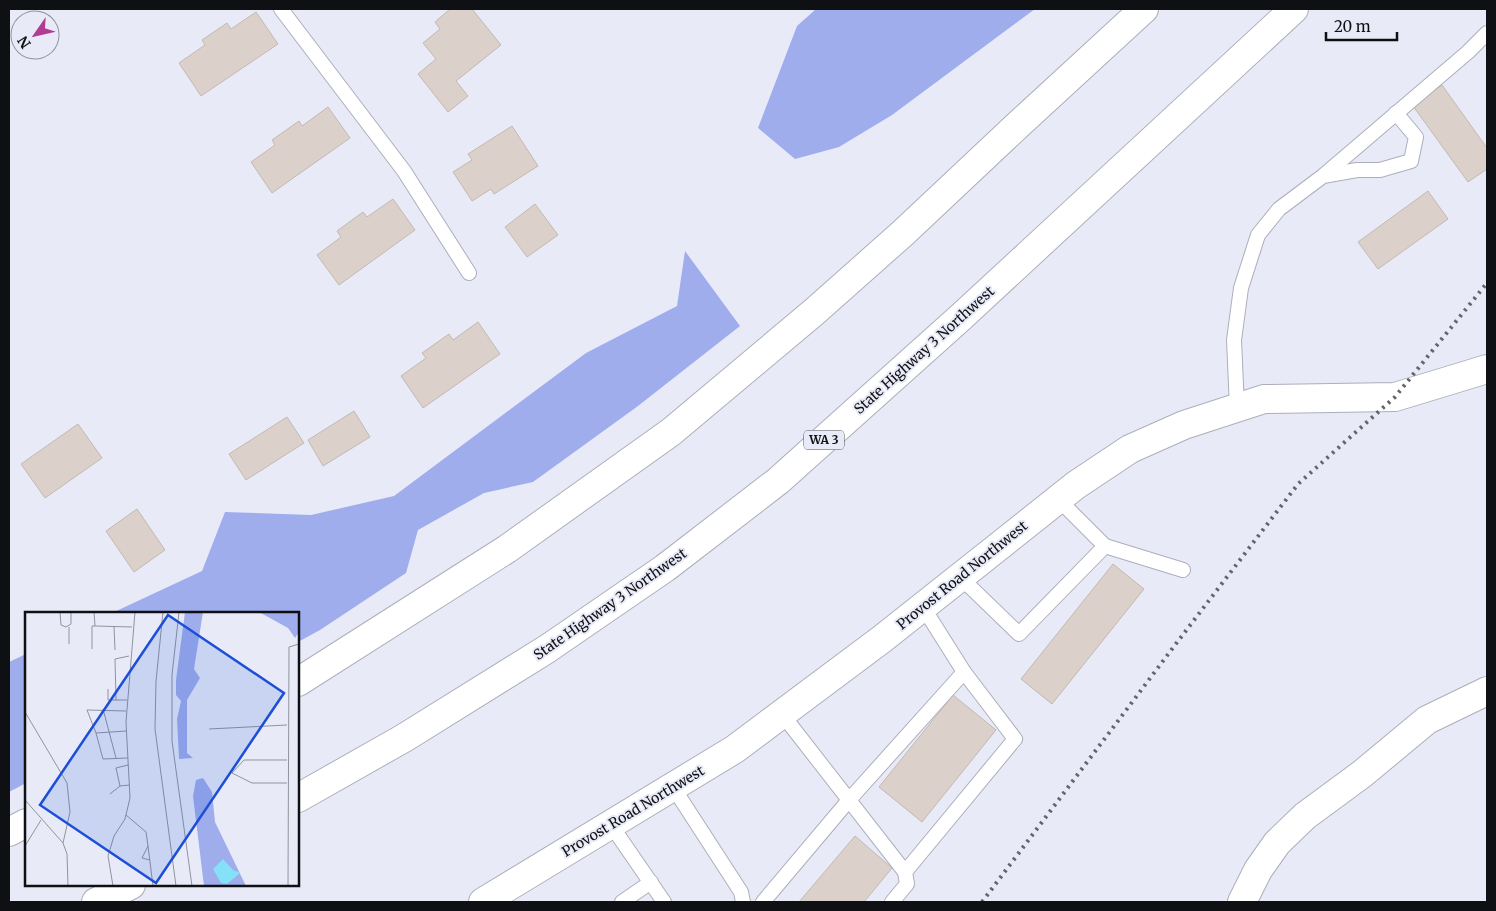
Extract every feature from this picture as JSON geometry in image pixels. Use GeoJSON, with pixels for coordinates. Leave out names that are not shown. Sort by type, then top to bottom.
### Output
{"type":"FeatureCollection","features":[{"type":"Feature","properties":{"kind":"main road"},"geometry":{"type":"LineString","coordinates":[[299,681],[507,549],[671,432],[814,312],[903,233],[1144,9]]}},
{"type":"Feature","properties":{"kind":"main road","name":"State Highway 3 Northwest"},"geometry":{"type":"LineString","coordinates":[[299,797],[404,738],[547,648],[665,568],[778,481],[961,317],[1294,9]]}},
{"type":"Feature","properties":{"kind":"main road","name":"Provost Road Northwest"},"geometry":{"type":"LineString","coordinates":[[483,902],[735,750],[923,607],[1076,484],[1130,449],[1184,425],[1264,399],[1395,397],[1487,369]]}},
{"type":"Feature","properties":{"kind":"main road"},"geometry":{"type":"LineString","coordinates":[[1242,902],[1258,870],[1277,843],[1305,816],[1362,774],[1427,720],[1487,691]]}},
{"type":"Feature","properties":{"kind":"main road"},"geometry":{"type":"LineString","coordinates":[[9,832],[25,824]]}},
{"type":"Feature","properties":{"kind":"main road"},"geometry":{"type":"LineString","coordinates":[[96,902],[129,886]]}},
{"type":"Feature","properties":{"kind":"lane"},"geometry":{"type":"LineString","coordinates":[[281,9],[404,171],[469,273]]}},
{"type":"Feature","properties":{"kind":"lane"},"geometry":{"type":"LineString","coordinates":[[1237,408],[1234,340],[1241,288],[1258,236],[1279,209],[1323,176],[1487,34]]}},
{"type":"Feature","properties":{"kind":"lane"},"geometry":{"type":"LineString","coordinates":[[1323,176],[1357,170],[1380,170],[1411,161],[1416,136],[1396,113]]}},
{"type":"Feature","properties":{"kind":"lane"},"geometry":{"type":"LineString","coordinates":[[1058,498],[1105,546],[1183,570]]}},
{"type":"Feature","properties":{"kind":"lane"},"geometry":{"type":"LineString","coordinates":[[960,577],[1019,634],[1105,546]]}},
{"type":"Feature","properties":{"kind":"lane"},"geometry":{"type":"LineString","coordinates":[[905,872],[1015,739],[964,672],[923,607]]}},
{"type":"Feature","properties":{"kind":"lane"},"geometry":{"type":"LineString","coordinates":[[763,902],[849,800],[964,672]]}},
{"type":"Feature","properties":{"kind":"lane"},"geometry":{"type":"LineString","coordinates":[[782,714],[905,872],[907,884],[892,902]]}},
{"type":"Feature","properties":{"kind":"lane"},"geometry":{"type":"LineString","coordinates":[[673,787],[741,892],[743,902]]}},
{"type":"Feature","properties":{"kind":"lane"},"geometry":{"type":"LineString","coordinates":[[611,825],[664,902]]}},
{"type":"Feature","properties":{"kind":"lane"},"geometry":{"type":"LineString","coordinates":[[622,902],[651,882]]}},
{"type":"Feature","properties":{"kind":"shaded area"},"geometry":{"type":"Polygon","coordinates":[[[816,9],[1035,9],[892,115],[839,147],[795,159],[758,128],[797,26],[816,9]]]}},
{"type":"Feature","properties":{"kind":"shaded area"},"geometry":{"type":"Polygon","coordinates":[[[685,251],[740,326],[638,406],[533,482],[484,493],[418,530],[406,573],[320,630],[299,641],[299,612],[114,612],[202,571],[225,512],[311,515],[394,496],[586,353],[677,306],[685,251]]]}},
{"type":"Feature","properties":{"kind":"shaded area"},"geometry":{"type":"Polygon","coordinates":[[[25,654],[25,784],[9,792],[9,662],[25,654]]]}},
{"type":"Feature","properties":{"kind":"building"},"geometry":{"type":"Polygon","coordinates":[[[450,9],[472,9],[501,45],[456,81],[468,96],[448,112],[418,74],[436,59],[423,43],[440,29],[435,22],[450,9]]]}},
{"type":"Feature","properties":{"kind":"building"},"geometry":{"type":"Polygon","coordinates":[[[256,12],[278,44],[201,96],[179,63],[205,45],[202,40],[227,23],[231,29],[256,12]]]}},
{"type":"Feature","properties":{"kind":"building"},"geometry":{"type":"Polygon","coordinates":[[[1442,85],[1487,148],[1487,169],[1468,182],[1413,106],[1442,85]]]}},
{"type":"Feature","properties":{"kind":"building"},"geometry":{"type":"Polygon","coordinates":[[[328,107],[350,138],[272,193],[251,162],[275,145],[272,140],[299,121],[302,126],[328,107]]]}},
{"type":"Feature","properties":{"kind":"building"},"geometry":{"type":"Polygon","coordinates":[[[512,126],[538,166],[494,194],[491,189],[472,201],[453,172],[472,160],[468,154],[512,126]]]}},
{"type":"Feature","properties":{"kind":"building"},"geometry":{"type":"Polygon","coordinates":[[[1428,191],[1448,219],[1378,269],[1358,242],[1428,191]]]}},
{"type":"Feature","properties":{"kind":"building"},"geometry":{"type":"Polygon","coordinates":[[[393,199],[415,230],[339,285],[317,255],[341,237],[337,231],[363,212],[367,217],[393,199]]]}},
{"type":"Feature","properties":{"kind":"building"},"geometry":{"type":"Polygon","coordinates":[[[535,204],[558,235],[527,257],[505,227],[535,204]]]}},
{"type":"Feature","properties":{"kind":"building"},"geometry":{"type":"Polygon","coordinates":[[[478,322],[500,354],[423,408],[401,376],[426,358],[422,353],[449,334],[453,340],[478,322]]]}},
{"type":"Feature","properties":{"kind":"building"},"geometry":{"type":"Polygon","coordinates":[[[354,411],[370,437],[323,466],[308,440],[354,411]]]}},
{"type":"Feature","properties":{"kind":"building"},"geometry":{"type":"Polygon","coordinates":[[[287,417],[304,443],[246,480],[229,454],[287,417]]]}},
{"type":"Feature","properties":{"kind":"building"},"geometry":{"type":"Polygon","coordinates":[[[78,424],[102,458],[45,498],[21,464],[78,424]]]}},
{"type":"Feature","properties":{"kind":"building"},"geometry":{"type":"Polygon","coordinates":[[[137,509],[165,550],[134,572],[106,531],[137,509]]]}},
{"type":"Feature","properties":{"kind":"building"},"geometry":{"type":"Polygon","coordinates":[[[1113,564],[1144,589],[1052,704],[1021,679],[1113,564]]]}},
{"type":"Feature","properties":{"kind":"building"},"geometry":{"type":"Polygon","coordinates":[[[953,695],[996,730],[922,822],[879,787],[953,695]]]}},
{"type":"Feature","properties":{"kind":"building"},"geometry":{"type":"Polygon","coordinates":[[[855,836],[892,868],[864,902],[799,902],[855,836]]]}},
{"type":"Feature","properties":{"kind":"railway"},"geometry":{"type":"LineString","coordinates":[[982,902],[1298,484],[1395,397],[1487,283]]}}]}
